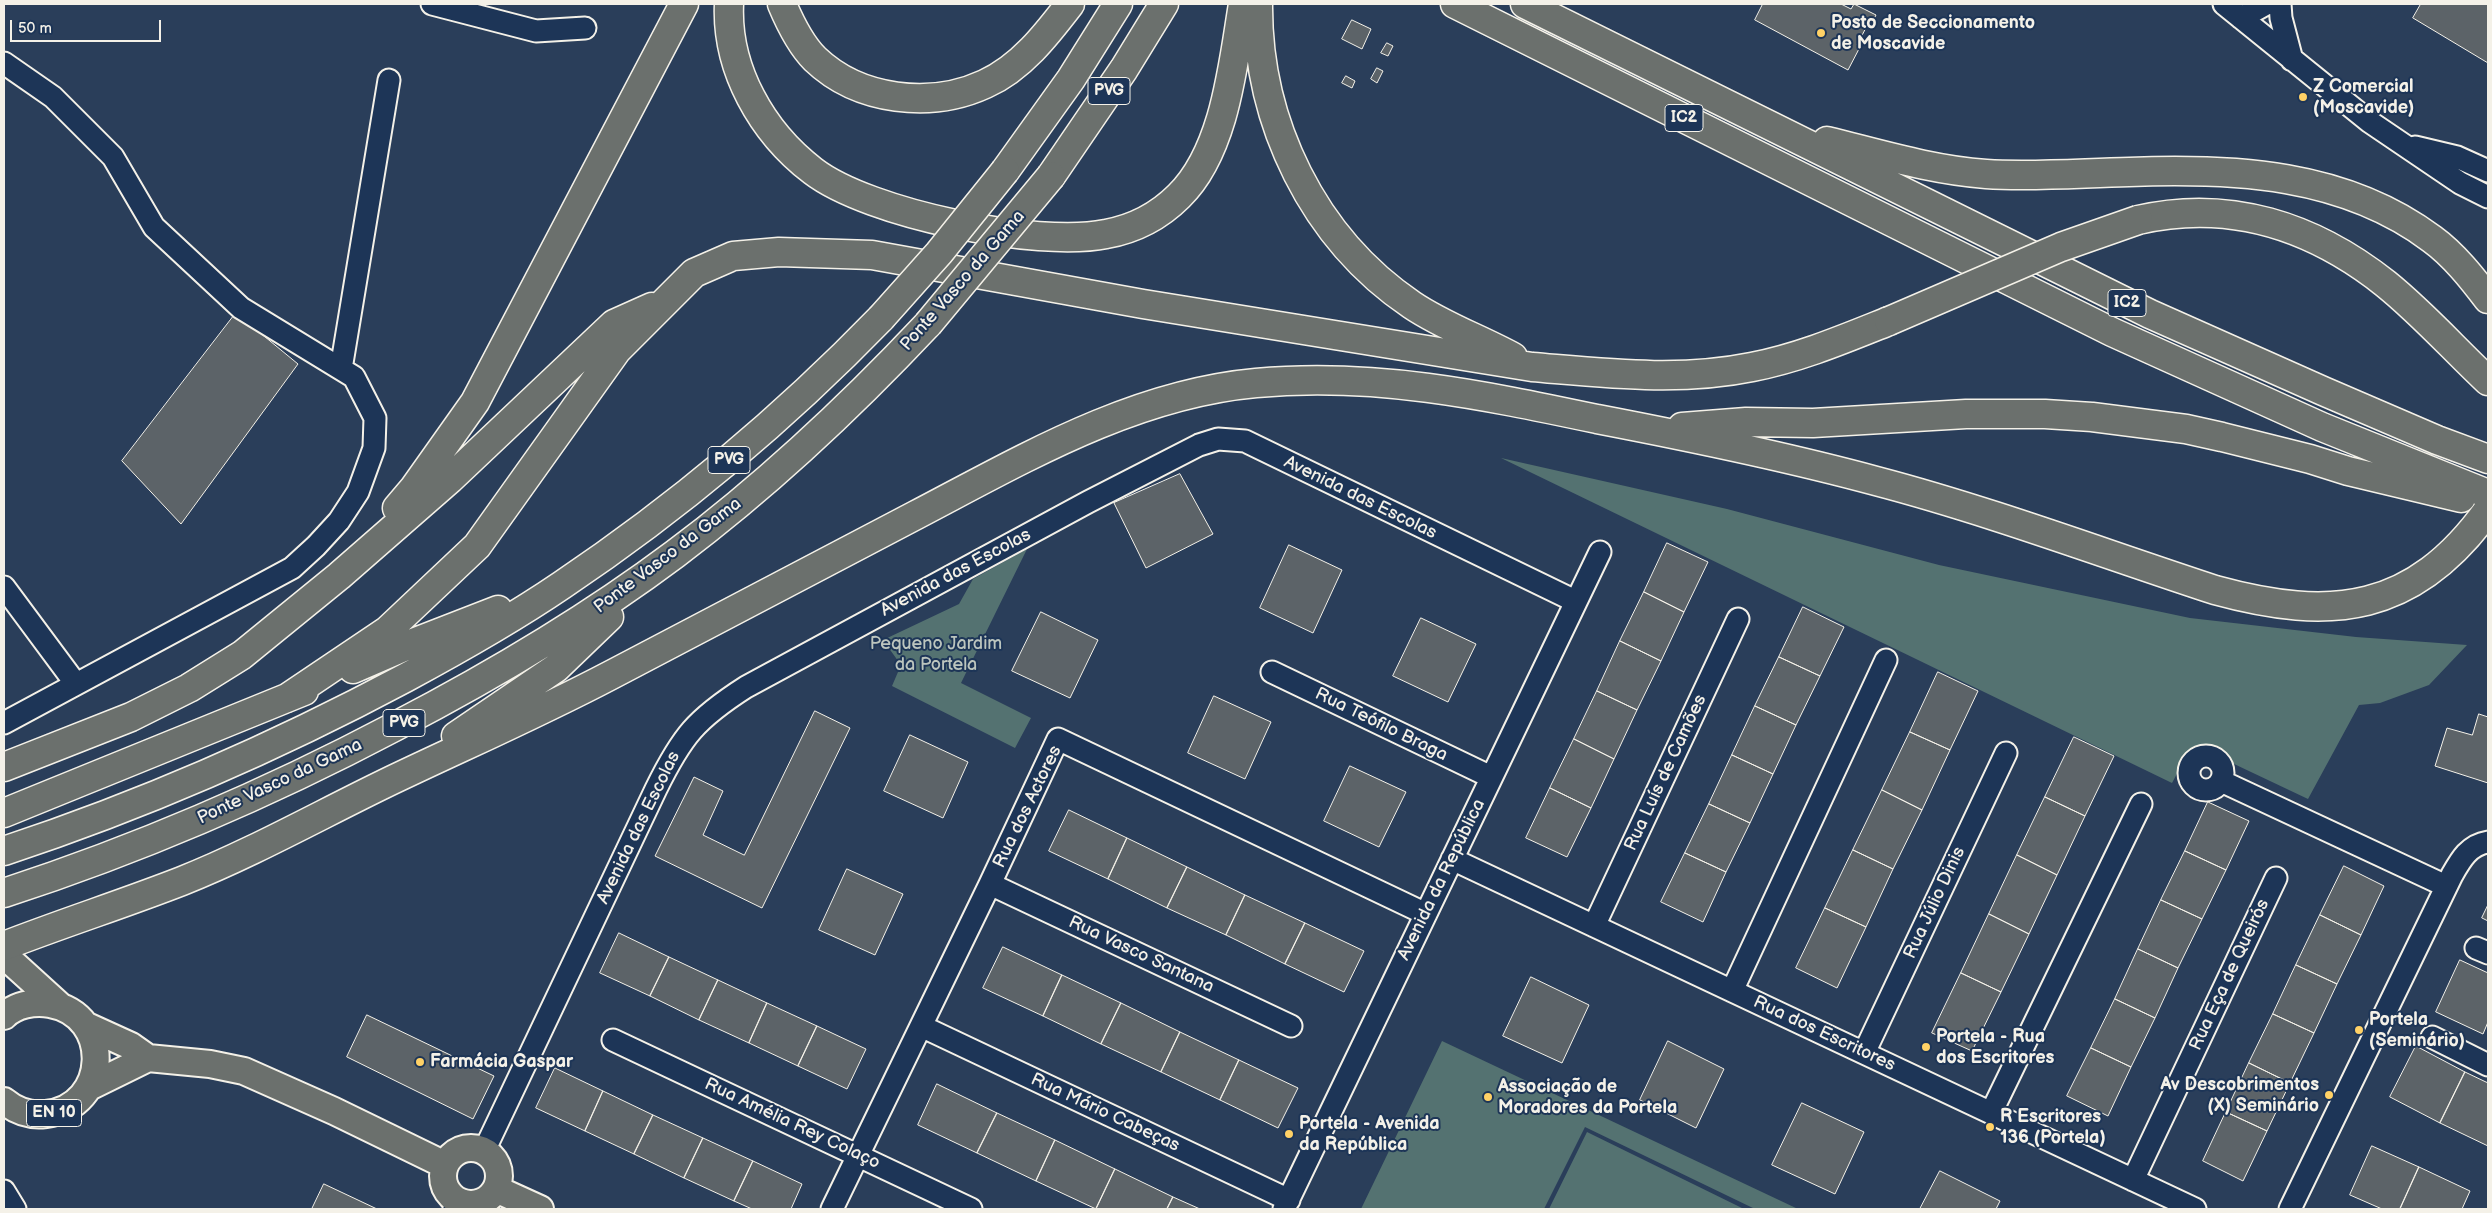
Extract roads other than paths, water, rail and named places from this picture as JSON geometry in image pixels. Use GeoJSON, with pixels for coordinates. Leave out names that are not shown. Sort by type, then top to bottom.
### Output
{"type":"FeatureCollection","features":[{"type":"Feature","properties":{"kind":"highway"},"geometry":{"type":"LineString","coordinates":[[339,576],[414,488],[475,402],[684,4]]}},
{"type":"Feature","properties":{"kind":"highway"},"geometry":{"type":"LineString","coordinates":[[729,4],[732,48],[746,86],[762,118],[787,147],[814,171],[845,190],[900,210],[987,230],[1076,238],[1106,234],[1134,226],[1157,214],[1178,197],[1194,179],[1217,128],[1230,77],[1243,4]]}},
{"type":"Feature","properties":{"kind":"highway"},"geometry":{"type":"LineString","coordinates":[[782,4],[792,28],[815,58],[844,80],[869,91],[910,98],[935,98],[960,93],[986,84],[1006,72],[1030,51],[1070,4]]}},
{"type":"Feature","properties":{"kind":"highway","name":"Ponte Vasco da Gama"},"geometry":{"type":"LineString","coordinates":[[10,849],[196,780],[273,746],[450,654],[562,586],[688,494],[751,442],[881,318],[944,246],[1005,171],[1071,79],[1118,4]]}},
{"type":"Feature","properties":{"kind":"highway","name":"Ponte Vasco da Gama"},"geometry":{"type":"LineString","coordinates":[[4,892],[156,837],[312,770],[465,691],[578,622],[673,555],[777,472],[860,393],[928,324],[995,246],[1051,176],[1124,69],[1164,4]]}},
{"type":"Feature","properties":{"kind":"highway"},"geometry":{"type":"LineString","coordinates":[[1258,4],[1259,48],[1262,68],[1276,123],[1305,189],[1324,219],[1363,265],[1413,305],[1532,367]]}},
{"type":"Feature","properties":{"kind":"highway","name":"IC2"},"geometry":{"type":"LineString","coordinates":[[1455,4],[2112,332],[2322,428],[2488,494]]}},
{"type":"Feature","properties":{"kind":"highway","name":"IC2"},"geometry":{"type":"LineString","coordinates":[[1524,4],[2182,329],[2429,436],[2488,459]]}},
{"type":"Feature","properties":{"kind":"highway"},"geometry":{"type":"LineString","coordinates":[[1775,128],[1896,160],[1985,174],[2034,176],[2207,171],[2252,174],[2323,187],[2371,204],[2402,219],[2433,239],[2457,262],[2488,299]]}},
{"type":"Feature","properties":{"kind":"highway"},"geometry":{"type":"LineString","coordinates":[[287,698],[388,630],[477,546],[617,350],[694,273],[733,256],[778,252],[872,255],[1143,304],[1532,367],[1670,376],[1717,373],[1752,367],[1809,352],[1889,321],[2061,246],[2138,220],[2188,212],[2228,213],[2259,219],[2300,232],[2335,249],[2387,285],[2488,380]]}},
{"type":"Feature","properties":{"kind":"highway"},"geometry":{"type":"LineString","coordinates":[[4,767],[89,735],[189,688],[242,655],[339,576],[450,479],[614,324],[667,300]]}},
{"type":"Feature","properties":{"kind":"highway"},"geometry":{"type":"LineString","coordinates":[[4,946],[191,877],[266,844],[386,783],[537,714],[1008,467],[1094,425],[1159,403],[1251,383],[1327,379],[1406,383],[1648,429],[1786,458],[1879,481],[2003,518],[2215,590],[2248,599],[2293,606],[2328,608],[2362,603],[2396,592],[2424,576],[2446,559],[2469,537],[2488,510]]}},
{"type":"Feature","properties":{"kind":"highway"},"geometry":{"type":"LineString","coordinates":[[1648,429],[1746,422],[1813,423],[1966,414],[2045,414],[2092,417],[2222,436],[2348,471],[2488,504]]}},
{"type":"Feature","properties":{"kind":"highway"},"geometry":{"type":"LineString","coordinates":[[386,783],[556,668],[673,555]]}},
{"type":"Feature","properties":{"kind":"highway"},"geometry":{"type":"LineString","coordinates":[[4,813],[287,698],[413,643],[562,586]]}},
{"type":"Feature","properties":{"kind":"main road"},"geometry":{"type":"LineString","coordinates":[[4,955],[59,1006],[74,1014],[87,1026],[131,1046],[148,1058],[210,1064],[244,1072],[334,1111],[445,1165]]}},
{"type":"Feature","properties":{"kind":"main road"},"geometry":{"type":"LineString","coordinates":[[4,1016],[23,1005],[41,1002],[59,1006]]}},
{"type":"Feature","properties":{"kind":"main road","name":"EN 10"},"geometry":{"type":"LineString","coordinates":[[6,1104],[24,1113],[54,1114],[68,1108],[80,1099],[89,1087],[95,1072],[96,1056],[94,1041],[87,1026]]}},
{"type":"Feature","properties":{"kind":"main road"},"geometry":{"type":"LineString","coordinates":[[89,1087],[148,1058]]}},
{"type":"Feature","properties":{"kind":"main road"},"geometry":{"type":"LineString","coordinates":[[475,1148],[484,1151],[490,1155],[498,1168],[499,1179],[496,1189],[485,1200],[456,1205],[445,1186],[443,1175],[445,1165],[457,1152],[475,1148]]}},
{"type":"Feature","properties":{"kind":"main road"},"geometry":{"type":"LineString","coordinates":[[496,1189],[540,1209]]}},
{"type":"Feature","properties":{"kind":"street"},"geometry":{"type":"LineString","coordinates":[[432,4],[536,31],[585,28]]}},
{"type":"Feature","properties":{"kind":"street"},"geometry":{"type":"LineString","coordinates":[[2224,4],[2242,11],[2292,60],[2370,122],[2460,183],[2488,197]]}},
{"type":"Feature","properties":{"kind":"street"},"geometry":{"type":"LineString","coordinates":[[2242,11],[2266,4]]}},
{"type":"Feature","properties":{"kind":"street"},"geometry":{"type":"LineString","coordinates":[[2280,4],[2281,18],[2292,60]]}},
{"type":"Feature","properties":{"kind":"street"},"geometry":{"type":"LineString","coordinates":[[4,63],[52,96],[113,157],[154,227],[241,308],[354,377],[375,418],[374,448],[358,492],[339,521],[292,568],[4,723]]}},
{"type":"Feature","properties":{"kind":"street"},"geometry":{"type":"LineString","coordinates":[[341,369],[389,80]]}},
{"type":"Feature","properties":{"kind":"street"},"geometry":{"type":"LineString","coordinates":[[2405,144],[2482,164]]}},
{"type":"Feature","properties":{"kind":"street","name":"Avenida das Escolas"},"geometry":{"type":"LineString","coordinates":[[484,1151],[656,788],[689,732],[708,714],[746,687],[1088,502],[1191,450],[1218,439],[1245,441],[1575,601]]}},
{"type":"Feature","properties":{"kind":"street","name":"Avenida da República"},"geometry":{"type":"LineString","coordinates":[[1286,1204],[1600,552]]}},
{"type":"Feature","properties":{"kind":"street"},"geometry":{"type":"LineString","coordinates":[[4,587],[76,684]]}},
{"type":"Feature","properties":{"kind":"street","name":"Rua Luís de Camões"},"geometry":{"type":"LineString","coordinates":[[1594,926],[1738,619]]}},
{"type":"Feature","properties":{"kind":"street"},"geometry":{"type":"LineString","coordinates":[[1732,991],[1886,660]]}},
{"type":"Feature","properties":{"kind":"street","name":"Rua Teófilo Braga"},"geometry":{"type":"LineString","coordinates":[[1272,672],[1491,777]]}},
{"type":"Feature","properties":{"kind":"street","name":"Rua dos Actores"},"geometry":{"type":"LineString","coordinates":[[832,1209],[1058,740],[1426,914]]}},
{"type":"Feature","properties":{"kind":"street","name":"Rua Júlio Dinis"},"geometry":{"type":"LineString","coordinates":[[1864,1053],[2006,753]]}},
{"type":"Feature","properties":{"kind":"street"},"geometry":{"type":"LineString","coordinates":[[2222,781],[2446,886]]}},
{"type":"Feature","properties":{"kind":"street"},"geometry":{"type":"LineString","coordinates":[[1992,1113],[2142,804]]}},
{"type":"Feature","properties":{"kind":"street"},"geometry":{"type":"LineString","coordinates":[[2290,1209],[2446,886],[2468,851],[2477,844],[2488,842]]}},
{"type":"Feature","properties":{"kind":"street","name":"Rua dos Escritores"},"geometry":{"type":"LineString","coordinates":[[1452,859],[2195,1209]]}},
{"type":"Feature","properties":{"kind":"street","name":"Rua Eça de Queirós"},"geometry":{"type":"LineString","coordinates":[[2132,1180],[2276,878]]}},
{"type":"Feature","properties":{"kind":"street","name":"Rua Vasco Santana"},"geometry":{"type":"LineString","coordinates":[[990,884],[1291,1026]]}},
{"type":"Feature","properties":{"kind":"street","name":"Rua Mário Cabeças"},"geometry":{"type":"LineString","coordinates":[[921,1026],[1286,1204]]}},
{"type":"Feature","properties":{"kind":"street"},"geometry":{"type":"LineString","coordinates":[[2432,1037],[2488,1065]]}},
{"type":"Feature","properties":{"kind":"street","name":"Rua Amélia Rey Colaço"},"geometry":{"type":"LineString","coordinates":[[613,1040],[971,1209]]}},
{"type":"Feature","properties":{"kind":"street"},"geometry":{"type":"LineString","coordinates":[[4,1191],[15,1209]]}},
{"type":"Feature","properties":{"kind":"place","name":"Posto de Seccionamento de Moscavide"},"geometry":{"type":"Point","coordinates":[1821,33]}},
{"type":"Feature","properties":{"kind":"place","name":"Z Comercial (Moscavide)"},"geometry":{"type":"Point","coordinates":[2303,97]}},
{"type":"Feature","properties":{"kind":"place","name":"Portela (Seminário)"},"geometry":{"type":"Point","coordinates":[2359,1030]}},
{"type":"Feature","properties":{"kind":"place","name":"Portela - Rua dos Escritores"},"geometry":{"type":"Point","coordinates":[1926,1047]}},
{"type":"Feature","properties":{"kind":"place","name":"Farmácia Gaspar"},"geometry":{"type":"Point","coordinates":[420,1062]}},
{"type":"Feature","properties":{"kind":"place","name":"Av Descobrimentos (X) Seminário"},"geometry":{"type":"Point","coordinates":[2329,1095]}},
{"type":"Feature","properties":{"kind":"place","name":"Associação de Moradores da Portela"},"geometry":{"type":"Point","coordinates":[1488,1097]}},
{"type":"Feature","properties":{"kind":"place","name":"R Escritores 136 (Portela)"},"geometry":{"type":"Point","coordinates":[1990,1127]}},
{"type":"Feature","properties":{"kind":"place","name":"Portela - Avenida da República"},"geometry":{"type":"Point","coordinates":[1289,1134]}},
{"type":"Feature","properties":{"kind":"park label","name":"Pequeno Jardim da Portela"},"geometry":{"type":"Point","coordinates":[936,654]}}]}
